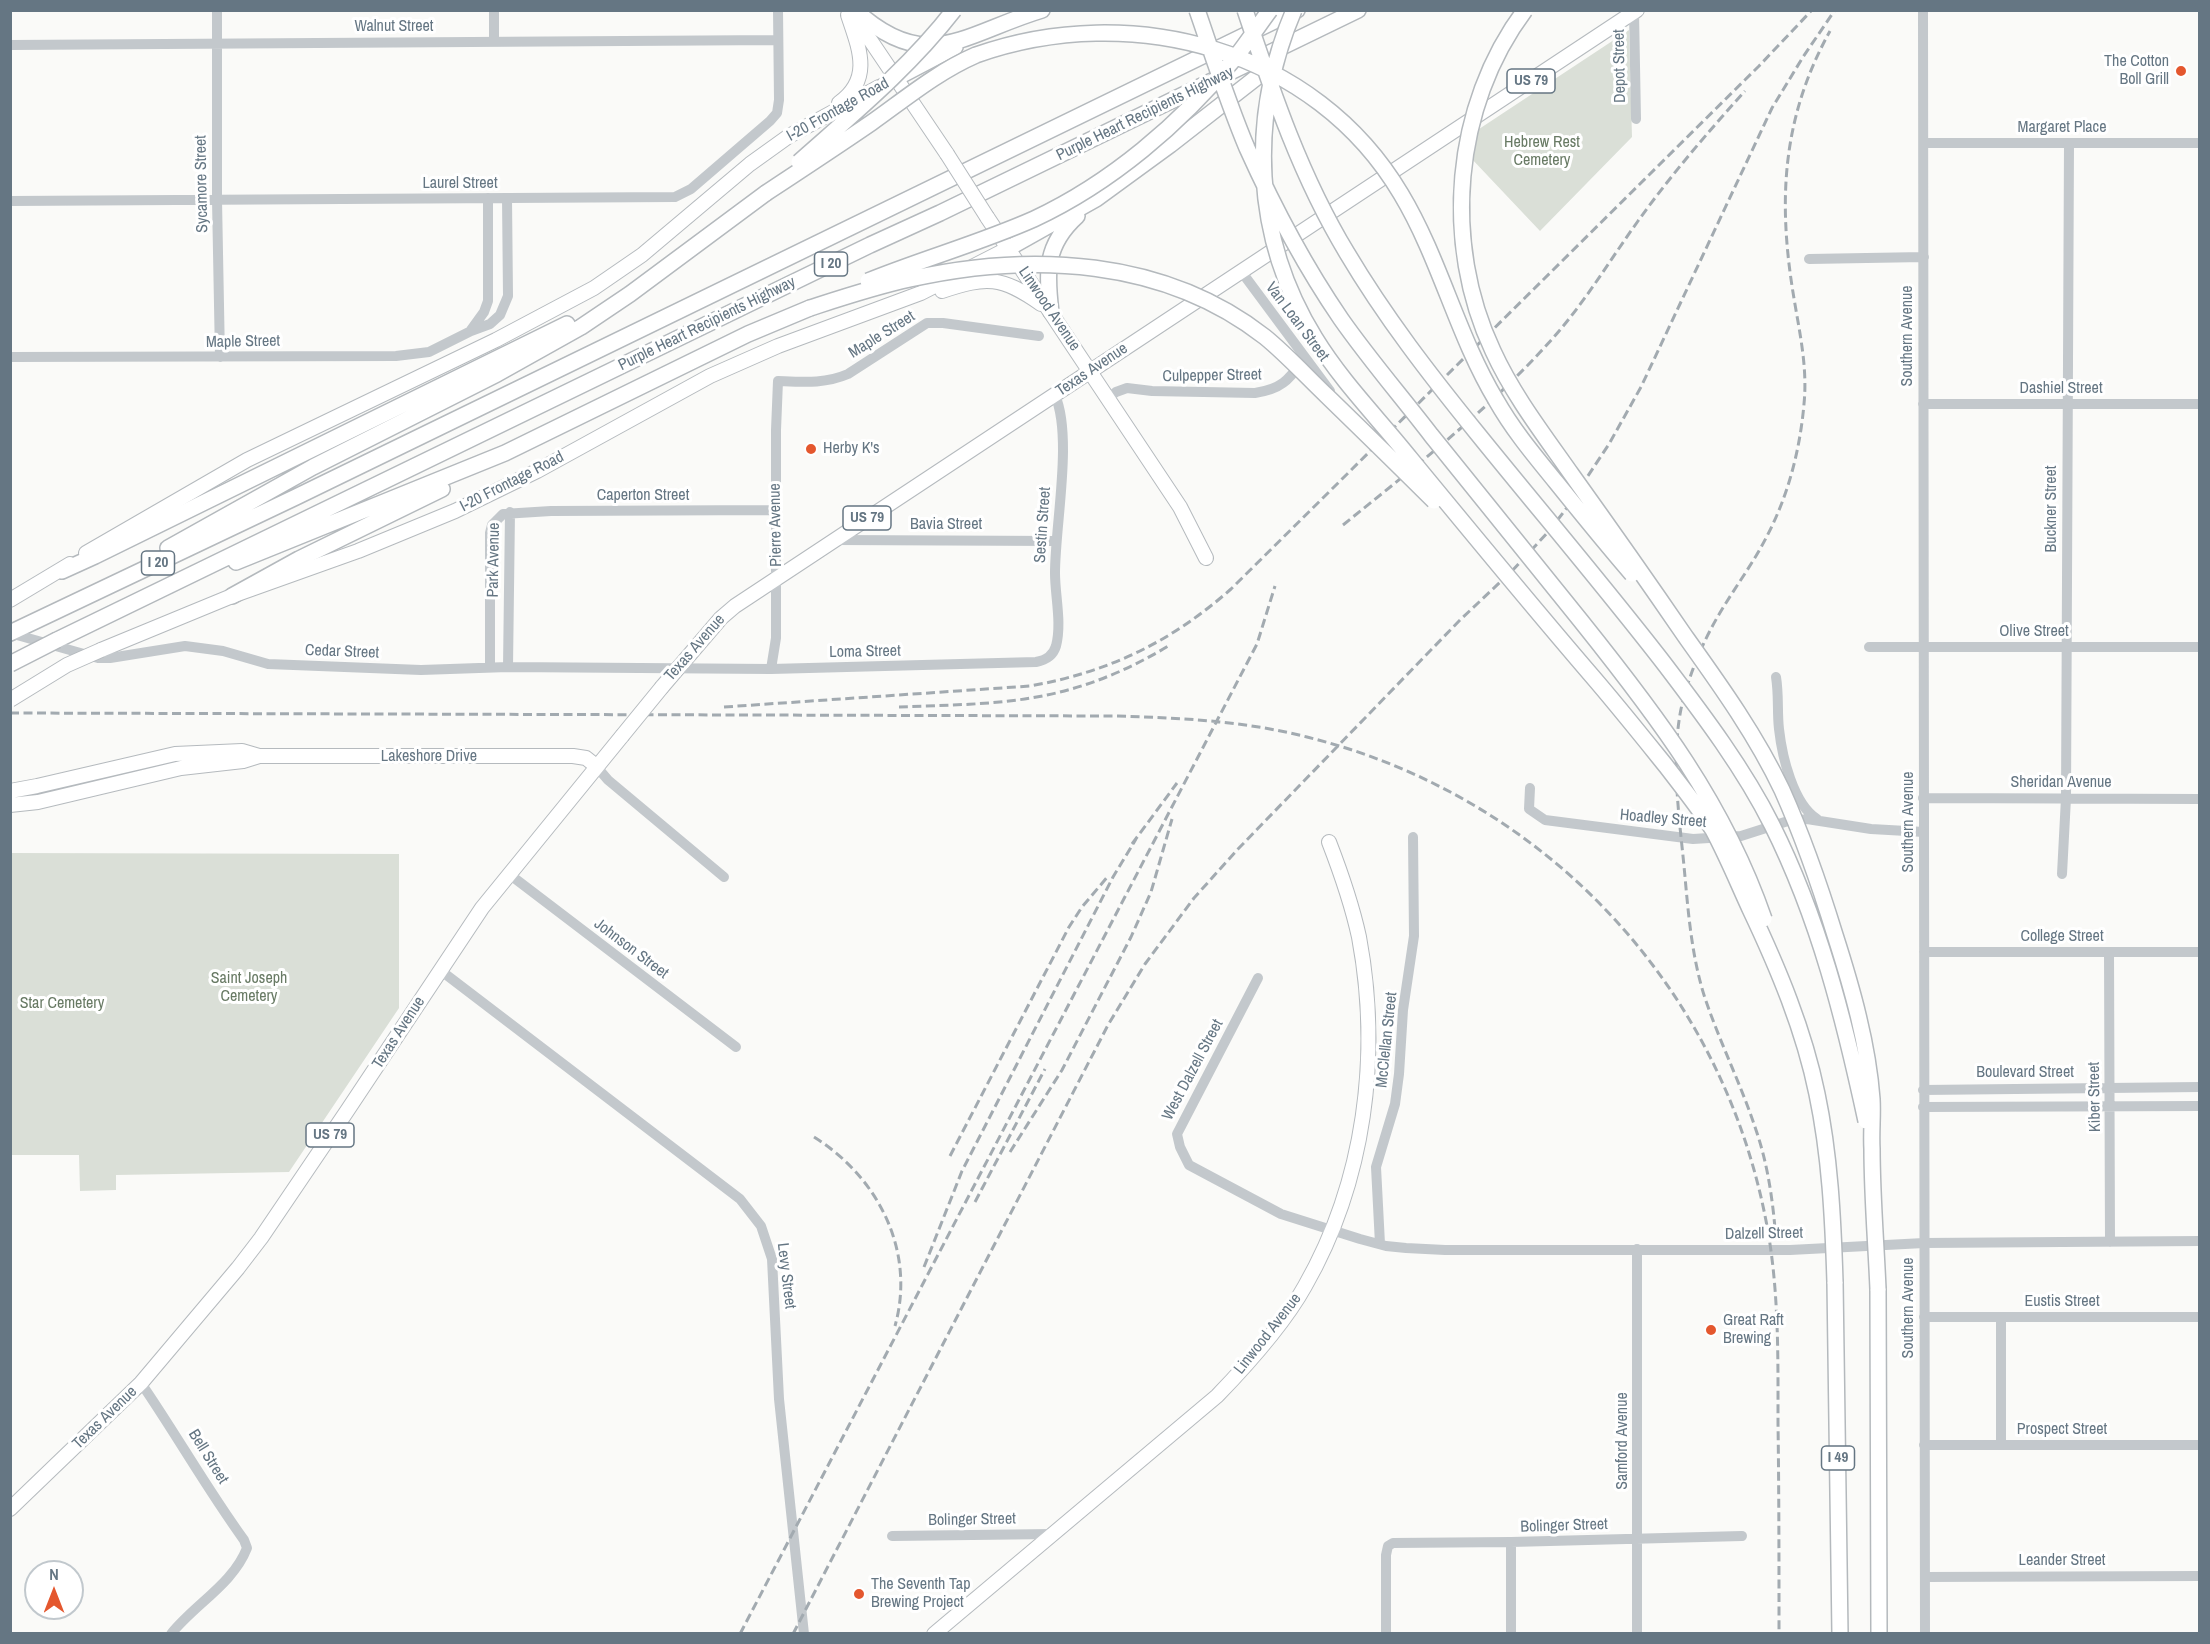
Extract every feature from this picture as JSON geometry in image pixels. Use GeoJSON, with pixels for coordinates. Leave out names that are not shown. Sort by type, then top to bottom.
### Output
{"type":"FeatureCollection","features":[{"type":"Feature","properties":{"kind":"highway"},"geometry":{"type":"LineString","coordinates":[[855,10],[883,33],[914,45],[928,46],[946,44],[1042,10]]}},
{"type":"Feature","properties":{"kind":"highway"},"geometry":{"type":"LineString","coordinates":[[766,193],[862,107],[924,46],[954,10]]}},
{"type":"Feature","properties":{"kind":"highway"},"geometry":{"type":"LineString","coordinates":[[1197,10],[1247,147],[1299,252],[1341,319],[1383,375],[1612,660],[1674,741],[1716,810],[1743,863],[1767,927],[1774,960]]}},
{"type":"Feature","properties":{"kind":"highway"},"geometry":{"type":"LineString","coordinates":[[1245,10],[1281,117],[1300,163],[1346,252],[1369,289],[1427,371],[1642,634],[1694,702],[1772,825],[1820,939],[1854,1063],[1872,1147]]}},
{"type":"Feature","properties":{"kind":"highway"},"geometry":{"type":"LineString","coordinates":[[232,596],[299,559],[444,488],[505,453],[748,334],[810,308],[852,287],[1034,219],[1108,176],[1148,145],[1196,100],[1235,58],[1270,10]]}},
{"type":"Feature","properties":{"kind":"highway"},"geometry":{"type":"LineString","coordinates":[[1296,10],[1270,81],[1263,141],[1263,185],[1274,242],[1302,316],[1335,368],[1694,802],[1718,841],[1774,960]]}},
{"type":"Feature","properties":{"kind":"highway","name":"Purple Heart Recipients Highway"},"geometry":{"type":"LineString","coordinates":[[13,632],[296,497],[1296,10]]}},
{"type":"Feature","properties":{"kind":"highway","name":"Purple Heart Recipients Highway"},"geometry":{"type":"LineString","coordinates":[[10,664],[1358,10]]}},
{"type":"Feature","properties":{"kind":"highway"},"geometry":{"type":"LineString","coordinates":[[1525,10],[1507,36],[1489,73],[1474,115],[1467,144],[1462,182],[1463,239],[1476,304],[1492,351],[1528,412],[1711,672],[1742,719],[1781,788],[1824,900],[1857,1014],[1872,1097],[1872,1147]]}},
{"type":"Feature","properties":{"kind":"highway"},"geometry":{"type":"LineString","coordinates":[[52,613],[313,467],[528,356],[606,310],[766,193],[955,65],[978,54],[1038,35],[1074,29],[1142,28],[1184,35],[1252,57],[1309,91],[1364,141],[1384,166],[1403,197],[1428,247],[1480,374],[1515,431],[1711,672]]}},
{"type":"Feature","properties":{"kind":"highway"},"geometry":{"type":"LineString","coordinates":[[896,78],[990,29]]}},
{"type":"Feature","properties":{"kind":"highway"},"geometry":{"type":"LineString","coordinates":[[1051,312],[1048,275],[1054,245],[1071,221],[1096,199],[1170,145],[1315,32]]}},
{"type":"Feature","properties":{"kind":"highway"},"geometry":{"type":"LineString","coordinates":[[1008,249],[1096,199]]}},
{"type":"Feature","properties":{"kind":"highway"},"geometry":{"type":"LineString","coordinates":[[810,308],[911,278],[1008,265],[1089,266],[1157,281],[1216,306],[1265,338],[1484,549]]}},
{"type":"Feature","properties":{"kind":"highway"},"geometry":{"type":"LineString","coordinates":[[62,571],[565,325],[665,266]]}},
{"type":"Feature","properties":{"kind":"highway"},"geometry":{"type":"LineString","coordinates":[[122,608],[505,453]]}},
{"type":"Feature","properties":{"kind":"highway","name":"I 49"},"geometry":{"type":"LineString","coordinates":[[1774,960],[1801,1035],[1816,1090],[1829,1171],[1835,1282],[1840,1634]]}},
{"type":"Feature","properties":{"kind":"highway","name":"I 49"},"geometry":{"type":"LineString","coordinates":[[1872,1147],[1878,1289],[1879,1634]]}},
{"type":"Feature","properties":{"kind":"main road"},"geometry":{"type":"LineString","coordinates":[[848,10],[896,78]]}},
{"type":"Feature","properties":{"kind":"main road"},"geometry":{"type":"LineString","coordinates":[[801,129],[851,93],[860,75],[860,50],[848,10]]}},
{"type":"Feature","properties":{"kind":"main road","name":"Texas Avenue"},"geometry":{"type":"LineString","coordinates":[[10,1509],[141,1383],[259,1241],[482,908],[596,766],[727,612],[1635,11]]}},
{"type":"Feature","properties":{"kind":"main road","name":"I-20 Frontage Road"},"geometry":{"type":"LineString","coordinates":[[10,600],[248,460],[496,340],[594,288],[642,255],[750,164],[801,129],[896,78]]}},
{"type":"Feature","properties":{"kind":"main road","name":"Linwood Avenue"},"geometry":{"type":"LineString","coordinates":[[896,78],[1180,507],[1206,558]]}},
{"type":"Feature","properties":{"kind":"main road","name":"I-20 Frontage Road"},"geometry":{"type":"LineString","coordinates":[[10,700],[67,665],[101,650],[232,596],[348,555],[455,511],[537,471],[710,376],[778,346],[921,293],[1008,249]]}},
{"type":"Feature","properties":{"kind":"main road"},"geometry":{"type":"LineString","coordinates":[[877,311],[964,284],[988,280],[1015,287],[1051,312]]}},
{"type":"Feature","properties":{"kind":"main road","name":"Lakeshore Drive"},"geometry":{"type":"LineString","coordinates":[[10,791],[175,754],[242,751],[259,756],[573,756],[586,758],[596,766]]}},
{"type":"Feature","properties":{"kind":"main road","name":"Lakeshore Drive"},"geometry":{"type":"LineString","coordinates":[[10,805],[38,802],[181,768],[243,761],[259,756]]}},
{"type":"Feature","properties":{"kind":"main road","name":"Linwood Avenue"},"geometry":{"type":"LineString","coordinates":[[934,1634],[1193,1418],[1239,1373],[1292,1307],[1305,1287],[1332,1230],[1352,1174],[1363,1122],[1369,1036],[1366,986],[1358,936],[1346,887],[1329,842]]}},
{"type":"Feature","properties":{"kind":"street","name":"Sycamore Street"},"geometry":{"type":"LineString","coordinates":[[217,10],[220,357]]}},
{"type":"Feature","properties":{"kind":"street"},"geometry":{"type":"LineString","coordinates":[[494,10],[494,41]]}},
{"type":"Feature","properties":{"kind":"street","name":"Laurel Street"},"geometry":{"type":"LineString","coordinates":[[10,201],[670,198],[682,194],[777,113],[779,100],[778,10]]}},
{"type":"Feature","properties":{"kind":"street","name":"Southern Avenue"},"geometry":{"type":"LineString","coordinates":[[1923,10],[1925,1634]]}},
{"type":"Feature","properties":{"kind":"street","name":"Depot Street"},"geometry":{"type":"LineString","coordinates":[[1635,11],[1636,119]]}},
{"type":"Feature","properties":{"kind":"street","name":"Walnut Street"},"geometry":{"type":"LineString","coordinates":[[10,45],[778,40]]}},
{"type":"Feature","properties":{"kind":"street","name":"Margaret Place"},"geometry":{"type":"LineString","coordinates":[[1924,143],[2199,143]]}},
{"type":"Feature","properties":{"kind":"street","name":"Buckner Street"},"geometry":{"type":"LineString","coordinates":[[2062,874],[2067,798],[2069,143]]}},
{"type":"Feature","properties":{"kind":"street"},"geometry":{"type":"LineString","coordinates":[[471,330],[484,312],[488,301],[488,198]]}},
{"type":"Feature","properties":{"kind":"street"},"geometry":{"type":"LineString","coordinates":[[471,330],[490,324],[500,315],[506,303],[507,198]]}},
{"type":"Feature","properties":{"kind":"street"},"geometry":{"type":"LineString","coordinates":[[1809,259],[1924,256]]}},
{"type":"Feature","properties":{"kind":"street","name":"Van Loan Street"},"geometry":{"type":"LineString","coordinates":[[1241,271],[1330,391]]}},
{"type":"Feature","properties":{"kind":"street","name":"Maple Street"},"geometry":{"type":"LineString","coordinates":[[778,381],[820,382],[838,378],[848,374],[927,323],[1039,336]]}},
{"type":"Feature","properties":{"kind":"street","name":"Maple Street"},"geometry":{"type":"LineString","coordinates":[[10,357],[396,356],[429,352],[471,330]]}},
{"type":"Feature","properties":{"kind":"street","name":"Culpepper Street"},"geometry":{"type":"LineString","coordinates":[[1108,398],[1127,388],[1152,391],[1255,393],[1267,391],[1284,383],[1305,358]]}},
{"type":"Feature","properties":{"kind":"street","name":"Pierre Avenue"},"geometry":{"type":"LineString","coordinates":[[771,669],[776,644],[778,381]]}},
{"type":"Feature","properties":{"kind":"street","name":"Sestin Street"},"geometry":{"type":"LineString","coordinates":[[1050,656],[1055,648],[1058,631],[1055,576],[1062,451],[1060,409],[1055,395]]}},
{"type":"Feature","properties":{"kind":"street","name":"Dashiel Street"},"geometry":{"type":"LineString","coordinates":[[1923,404],[2199,404]]}},
{"type":"Feature","properties":{"kind":"street","name":"Caperton Street"},"geometry":{"type":"LineString","coordinates":[[510,512],[776,510]]}},
{"type":"Feature","properties":{"kind":"street","name":"Park Avenue"},"geometry":{"type":"LineString","coordinates":[[490,667],[490,533],[496,519],[510,512],[508,667]]}},
{"type":"Feature","properties":{"kind":"street","name":"Bavia Street"},"geometry":{"type":"LineString","coordinates":[[835,540],[1056,541]]}},
{"type":"Feature","properties":{"kind":"street","name":"Cedar Street"},"geometry":{"type":"LineString","coordinates":[[13,632],[98,658],[185,646],[214,649],[278,665],[440,670],[490,667],[679,667]]}},
{"type":"Feature","properties":{"kind":"street","name":"Olive Street"},"geometry":{"type":"LineString","coordinates":[[1869,647],[2199,647]]}},
{"type":"Feature","properties":{"kind":"street","name":"Loma Street"},"geometry":{"type":"LineString","coordinates":[[679,667],[771,669],[1021,664],[1041,661],[1050,656]]}},
{"type":"Feature","properties":{"kind":"street"},"geometry":{"type":"LineString","coordinates":[[1776,677],[1779,732],[1783,752],[1799,800],[1807,812],[1818,820]]}},
{"type":"Feature","properties":{"kind":"street"},"geometry":{"type":"LineString","coordinates":[[596,766],[608,780],[724,877]]}},
{"type":"Feature","properties":{"kind":"street","name":"Hoadley Street"},"geometry":{"type":"LineString","coordinates":[[1530,788],[1529,809],[1545,820],[1647,834],[1693,839],[1740,836],[1788,821],[1807,819],[1871,829],[1924,832]]}},
{"type":"Feature","properties":{"kind":"street","name":"Sheridan Avenue"},"geometry":{"type":"LineString","coordinates":[[1923,798],[2199,799]]}},
{"type":"Feature","properties":{"kind":"street","name":"McClellan Street"},"geometry":{"type":"LineString","coordinates":[[1380,1244],[1376,1167],[1395,1104],[1399,1074],[1403,1010],[1414,936],[1413,837]]}},
{"type":"Feature","properties":{"kind":"street","name":"Johnson Street"},"geometry":{"type":"LineString","coordinates":[[509,874],[736,1047]]}},
{"type":"Feature","properties":{"kind":"street","name":"College Street"},"geometry":{"type":"LineString","coordinates":[[1924,952],[2199,952]]}},
{"type":"Feature","properties":{"kind":"street","name":"Kiber Street"},"geometry":{"type":"LineString","coordinates":[[2109,952],[2110,1242]]}},
{"type":"Feature","properties":{"kind":"street","name":"Levy Street"},"geometry":{"type":"LineString","coordinates":[[440,970],[740,1199],[761,1226],[772,1259],[779,1399],[804,1634]]}},
{"type":"Feature","properties":{"kind":"street","name":"West Dalzell Street"},"geometry":{"type":"LineString","coordinates":[[1258,978],[1177,1134],[1180,1148],[1193,1168],[1281,1214],[1332,1230]]}},
{"type":"Feature","properties":{"kind":"street","name":"Boulevard Street"},"geometry":{"type":"LineString","coordinates":[[1923,1089],[2199,1087]]}},
{"type":"Feature","properties":{"kind":"street","name":"Boulevard Street"},"geometry":{"type":"LineString","coordinates":[[1923,1107],[2199,1106]]}},
{"type":"Feature","properties":{"kind":"street","name":"Dalzell Street"},"geometry":{"type":"LineString","coordinates":[[1332,1230],[1380,1244],[1445,1250],[1790,1250],[1924,1243],[2199,1241]]}},
{"type":"Feature","properties":{"kind":"street","name":"Samford Avenue"},"geometry":{"type":"LineString","coordinates":[[1637,1250],[1637,1634]]}},
{"type":"Feature","properties":{"kind":"street","name":"Eustis Street"},"geometry":{"type":"LineString","coordinates":[[1924,1317],[2199,1317]]}},
{"type":"Feature","properties":{"kind":"street"},"geometry":{"type":"LineString","coordinates":[[2001,1317],[2001,1445]]}},
{"type":"Feature","properties":{"kind":"street","name":"Bell Street"},"geometry":{"type":"LineString","coordinates":[[141,1383],[180,1439],[247,1548],[242,1561],[171,1634]]}},
{"type":"Feature","properties":{"kind":"street","name":"Prospect Street"},"geometry":{"type":"LineString","coordinates":[[1924,1445],[2199,1445]]}},
{"type":"Feature","properties":{"kind":"street","name":"Bolinger Street"},"geometry":{"type":"LineString","coordinates":[[892,1536],[1052,1534]]}},
{"type":"Feature","properties":{"kind":"street","name":"Bolinger Street"},"geometry":{"type":"LineString","coordinates":[[1386,1634],[1386,1555],[1389,1546],[1397,1542],[1511,1542],[1742,1536]]}},
{"type":"Feature","properties":{"kind":"street"},"geometry":{"type":"LineString","coordinates":[[1511,1542],[1511,1634]]}},
{"type":"Feature","properties":{"kind":"street","name":"Leander Street"},"geometry":{"type":"LineString","coordinates":[[1924,1577],[2199,1576]]}},
{"type":"Feature","properties":{"kind":"green space","name":"Hebrew Rest Cemetery"},"geometry":{"type":"Polygon","coordinates":[[[1629,30],[1632,137],[1540,231],[1470,157],[1476,131],[1629,30]]]}},
{"type":"Feature","properties":{"kind":"green space","name":"Saint Joseph Cemetery"},"geometry":{"type":"Polygon","coordinates":[[[11,853],[399,854],[399,1008],[289,1172],[116,1175],[116,1190],[80,1191],[79,1155],[11,1155],[11,853]]]}},
{"type":"Feature","properties":{"kind":"railway"},"geometry":{"type":"LineString","coordinates":[[724,707],[1030,686],[1059,680],[1112,663],[1138,652],[1185,625],[1231,589],[1759,66],[1812,10]]}},
{"type":"Feature","properties":{"kind":"railway"},"geometry":{"type":"LineString","coordinates":[[793,1634],[1108,1025],[1145,964],[1194,898],[1238,849],[1460,620],[1512,571],[1566,509],[1609,444],[1641,387],[1772,108],[1835,10]]}},
{"type":"Feature","properties":{"kind":"railway"},"geometry":{"type":"LineString","coordinates":[[1775,1228],[1760,1142],[1710,1012],[1696,963],[1689,915],[1676,768],[1681,709],[1697,658],[1714,622],[1767,536],[1787,489],[1796,455],[1804,404],[1805,374],[1788,252],[1786,187],[1794,124],[1803,93],[1830,31]]}},
{"type":"Feature","properties":{"kind":"railway"},"geometry":{"type":"LineString","coordinates":[[1343,525],[1479,412],[1529,364],[1565,324],[1587,295],[1663,187],[1745,91]]}},
{"type":"Feature","properties":{"kind":"railway"},"geometry":{"type":"LineString","coordinates":[[740,1634],[1257,644],[1275,586]]}},
{"type":"Feature","properties":{"kind":"railway"},"geometry":{"type":"LineString","coordinates":[[899,707],[992,703],[1047,695],[1079,687],[1111,675],[1170,645]]}},
{"type":"Feature","properties":{"kind":"railway"},"geometry":{"type":"LineString","coordinates":[[10,713],[1118,716],[1189,719],[1260,727],[1307,737],[1393,765],[1473,805],[1545,854],[1609,914],[1665,981],[1710,1057],[1744,1139],[1767,1226],[1776,1299],[1779,1634]]}},
{"type":"Feature","properties":{"kind":"railway"},"geometry":{"type":"LineString","coordinates":[[1132,844],[1177,783]]}},
{"type":"Feature","properties":{"kind":"railway"},"geometry":{"type":"LineString","coordinates":[[1010,1152],[1062,1070],[1131,937],[1151,892],[1172,819]]}},
{"type":"Feature","properties":{"kind":"railway"},"geometry":{"type":"LineString","coordinates":[[924,1267],[962,1171],[1113,877],[1136,839]]}},
{"type":"Feature","properties":{"kind":"railway"},"geometry":{"type":"LineString","coordinates":[[950,1156],[1069,927],[1082,907],[1109,875]]}},
{"type":"Feature","properties":{"kind":"railway"},"geometry":{"type":"LineString","coordinates":[[975,1202],[1045,1069]]}},
{"type":"Feature","properties":{"kind":"railway"},"geometry":{"type":"LineString","coordinates":[[814,1137],[857,1173],[886,1218],[895,1244],[900,1270],[900,1298],[895,1326]]}},
{"type":"Feature","properties":{"kind":"place","name":"The Cotton Boll Grill"},"geometry":{"type":"Point","coordinates":[2181,71]}},
{"type":"Feature","properties":{"kind":"place","name":"Herby K's"},"geometry":{"type":"Point","coordinates":[811,449]}},
{"type":"Feature","properties":{"kind":"place","name":"Great Raft Brewing"},"geometry":{"type":"Point","coordinates":[1711,1330]}},
{"type":"Feature","properties":{"kind":"place","name":"The Seventh Tap Brewing Project"},"geometry":{"type":"Point","coordinates":[859,1594]}},
{"type":"Feature","properties":{"kind":"park label","name":"Star Cemetery"},"geometry":{"type":"Point","coordinates":[62,1004]}}]}
